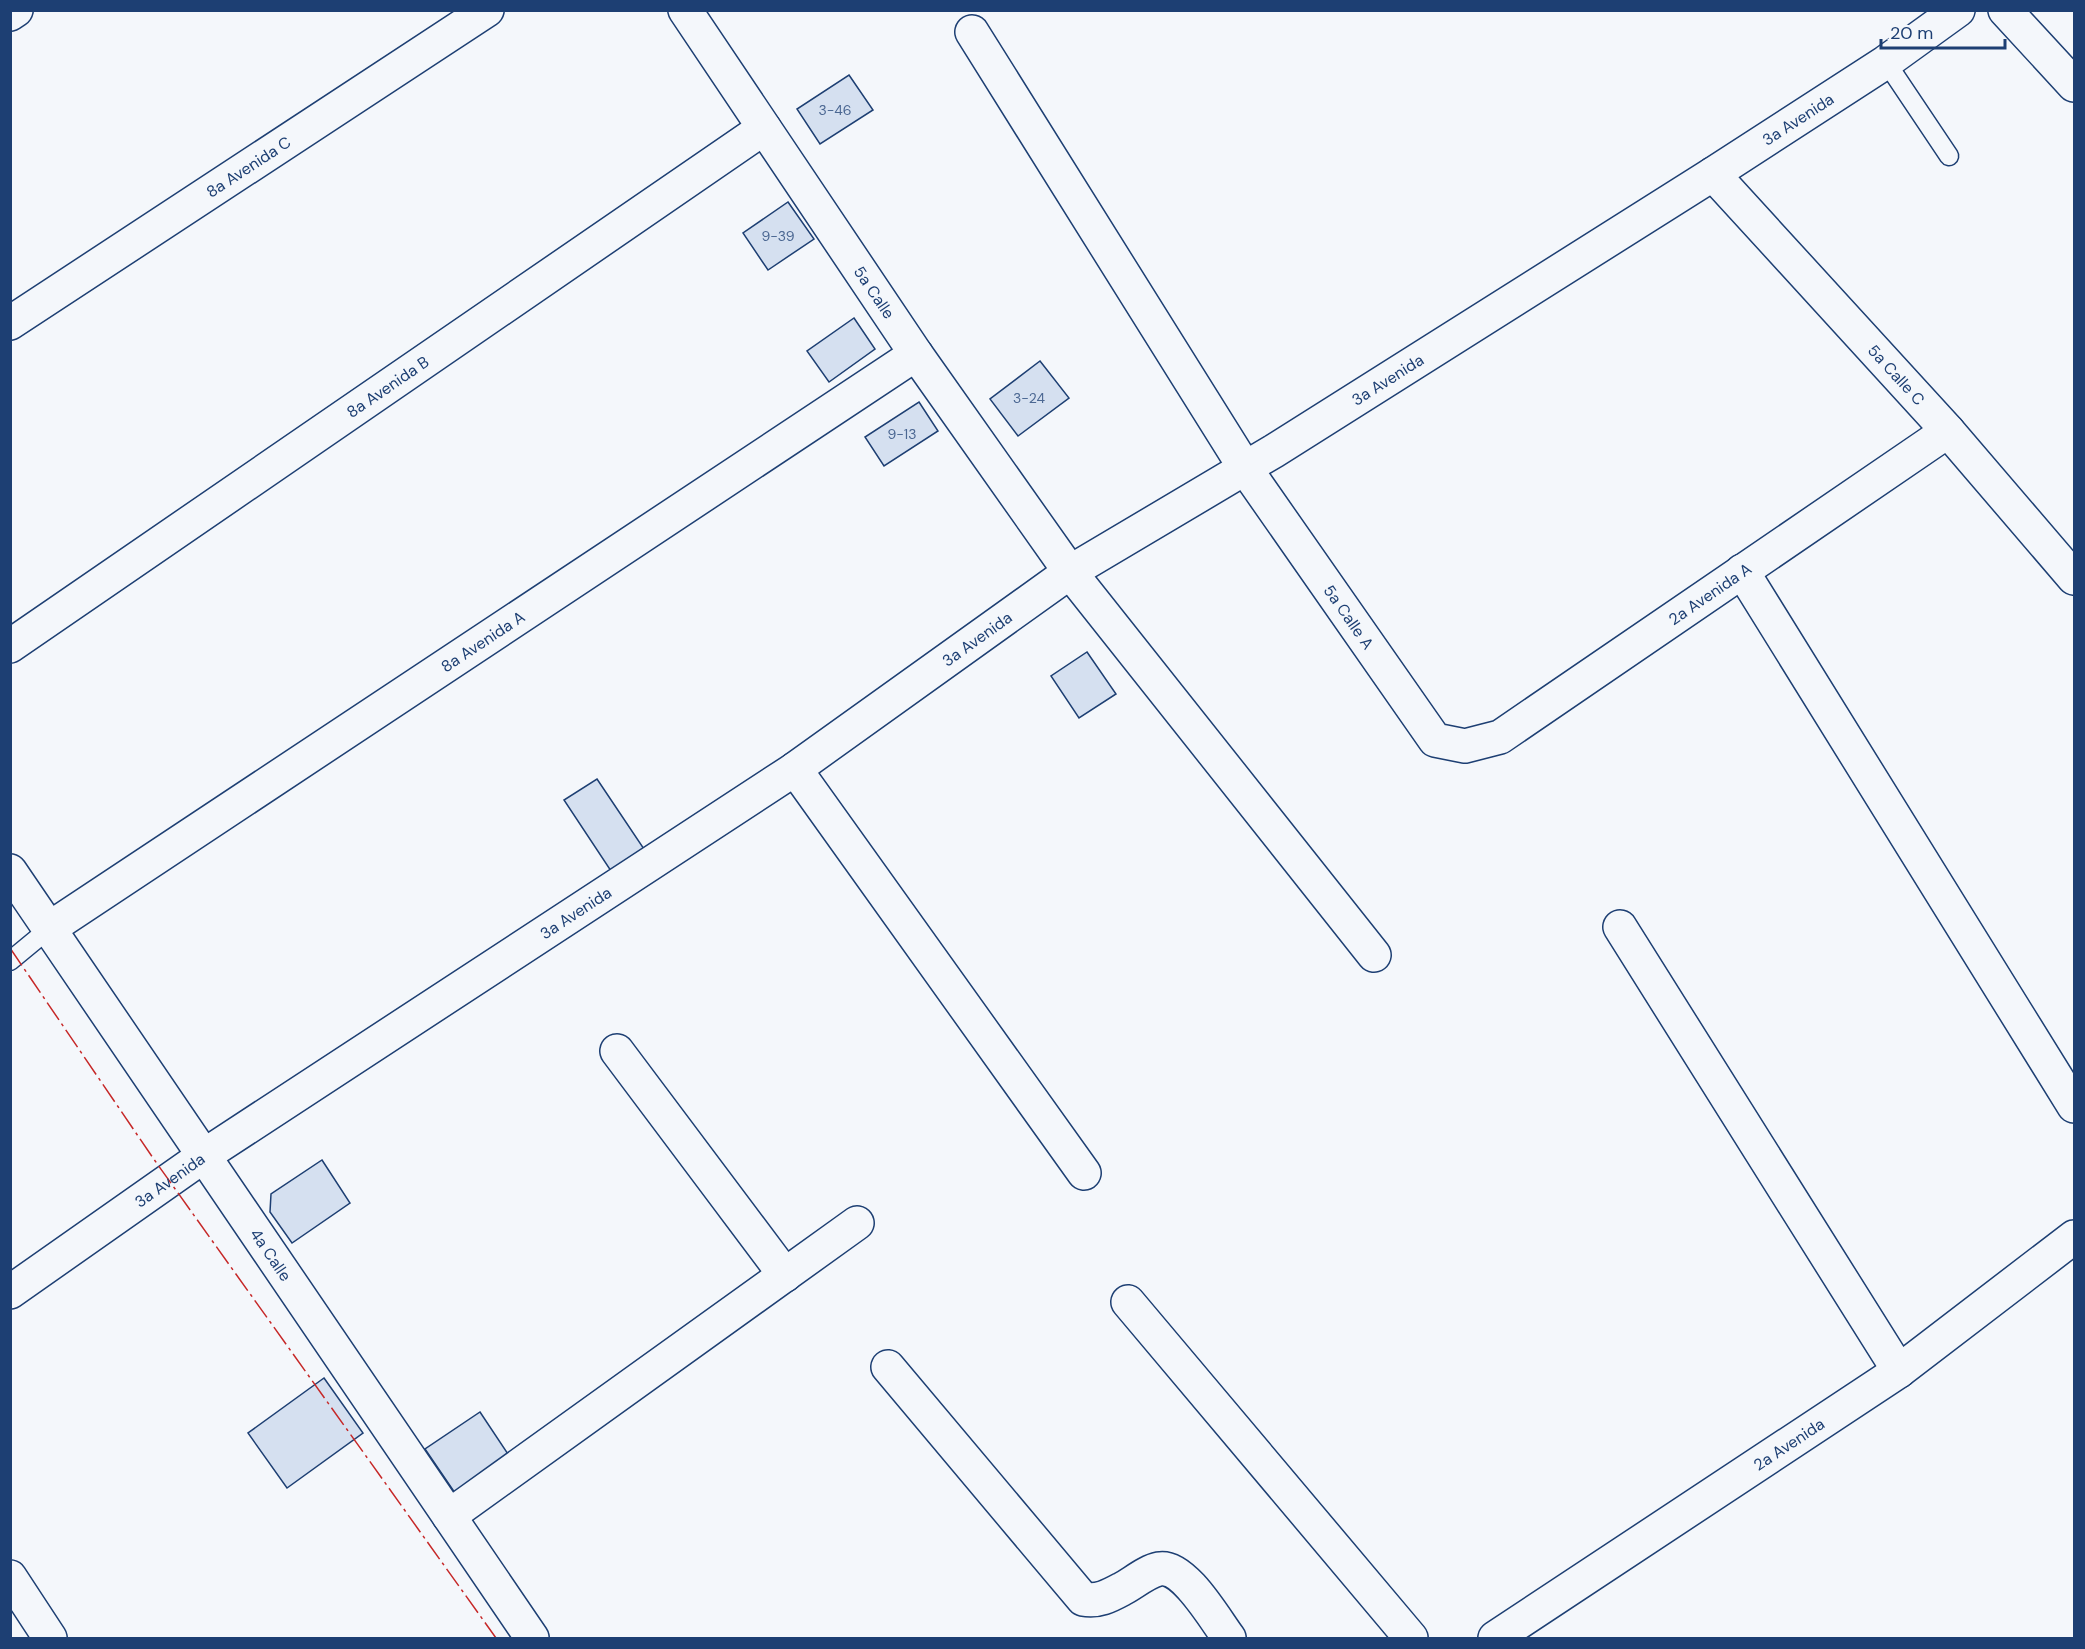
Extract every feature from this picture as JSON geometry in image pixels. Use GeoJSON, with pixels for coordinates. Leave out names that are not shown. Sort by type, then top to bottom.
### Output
{"type":"FeatureCollection","features":[{"type":"Feature","properties":{"kind":"street"},"geometry":{"type":"LineString","coordinates":[[10,14],[16,10]]}},
{"type":"Feature","properties":{"kind":"street","name":"8a Avenida C"},"geometry":{"type":"LineString","coordinates":[[10,323],[488,10]]}},
{"type":"Feature","properties":{"kind":"street","name":"5a Calle"},"geometry":{"type":"LineString","coordinates":[[685,10],[916,354],[1070,572],[1374,955]]}},
{"type":"Feature","properties":{"kind":"street","name":"3a Avenida"},"geometry":{"type":"LineString","coordinates":[[10,1292],[205,1155],[795,769],[1070,572],[1245,468],[1713,174],[1886,62],[1958,10]]}},
{"type":"Feature","properties":{"kind":"street"},"geometry":{"type":"LineString","coordinates":[[2006,10],[2074,85]]}},
{"type":"Feature","properties":{"kind":"street","name":"5a Calle A"},"geometry":{"type":"LineString","coordinates":[[972,32],[1245,468],[1435,740],[1465,746]]}},
{"type":"Feature","properties":{"kind":"street","name":"8a Avenida B"},"geometry":{"type":"LineString","coordinates":[[10,646],[764,128]]}},
{"type":"Feature","properties":{"kind":"street","name":"5a Calle C"},"geometry":{"type":"LineString","coordinates":[[1713,174],[1948,430],[2074,578]]}},
{"type":"Feature","properties":{"kind":"street","name":"8a Avenida A"},"geometry":{"type":"LineString","coordinates":[[50,928],[916,354]]}},
{"type":"Feature","properties":{"kind":"street","name":"2a Avenida A"},"geometry":{"type":"LineString","coordinates":[[1465,746],[1500,737],[1948,430]]}},
{"type":"Feature","properties":{"kind":"street"},"geometry":{"type":"LineString","coordinates":[[1742,571],[2074,1106]]}},
{"type":"Feature","properties":{"kind":"street"},"geometry":{"type":"LineString","coordinates":[[795,769],[1084,1173]]}},
{"type":"Feature","properties":{"kind":"street","name":"4a Calle"},"geometry":{"type":"LineString","coordinates":[[10,871],[532,1638]]}},
{"type":"Feature","properties":{"kind":"street"},"geometry":{"type":"LineString","coordinates":[[1620,927],[1899,1371]]}},
{"type":"Feature","properties":{"kind":"street"},"geometry":{"type":"LineString","coordinates":[[617,1051],[785,1275]]}},
{"type":"Feature","properties":{"kind":"street"},"geometry":{"type":"LineString","coordinates":[[449,1516],[857,1224]]}},
{"type":"Feature","properties":{"kind":"street","name":"2a Avenida"},"geometry":{"type":"LineString","coordinates":[[1495,1638],[1899,1371],[2074,1237]]}},
{"type":"Feature","properties":{"kind":"street"},"geometry":{"type":"LineString","coordinates":[[1128,1302],[1411,1638]]}},
{"type":"Feature","properties":{"kind":"street"},"geometry":{"type":"LineString","coordinates":[[888,1367],[1083,1599],[1094,1601],[1160,1569],[1173,1570],[1184,1577],[1229,1638]]}},
{"type":"Feature","properties":{"kind":"street"},"geometry":{"type":"LineString","coordinates":[[10,1577],[50,1638]]}},
{"type":"Feature","properties":{"kind":"lane"},"geometry":{"type":"LineString","coordinates":[[1886,62],[1905,87],[1949,156]]}},
{"type":"Feature","properties":{"kind":"lane"},"geometry":{"type":"LineString","coordinates":[[10,961],[50,928]]}},
{"type":"Feature","properties":{"kind":"building"},"geometry":{"type":"Polygon","coordinates":[[[849,75],[873,110],[820,144],[797,109],[849,75]]]}},
{"type":"Feature","properties":{"kind":"building"},"geometry":{"type":"Polygon","coordinates":[[[788,202],[814,239],[768,270],[743,233],[788,202]]]}},
{"type":"Feature","properties":{"kind":"building"},"geometry":{"type":"Polygon","coordinates":[[[854,318],[875,349],[829,382],[807,351],[854,318]]]}},
{"type":"Feature","properties":{"kind":"building"},"geometry":{"type":"Polygon","coordinates":[[[1040,361],[1069,398],[1018,436],[990,399],[1040,361]]]}},
{"type":"Feature","properties":{"kind":"building"},"geometry":{"type":"Polygon","coordinates":[[[919,402],[938,431],[884,466],[865,437],[919,402]]]}},
{"type":"Feature","properties":{"kind":"building"},"geometry":{"type":"Polygon","coordinates":[[[1087,652],[1116,694],[1079,718],[1051,676],[1087,652]]]}},
{"type":"Feature","properties":{"kind":"building"},"geometry":{"type":"Polygon","coordinates":[[[597,779],[644,849],[611,871],[564,800],[597,779]]]}},
{"type":"Feature","properties":{"kind":"building"},"geometry":{"type":"Polygon","coordinates":[[[322,1160],[350,1203],[292,1243],[270,1212],[271,1194],[322,1160]]]}},
{"type":"Feature","properties":{"kind":"building"},"geometry":{"type":"Polygon","coordinates":[[[324,1378],[363,1433],[287,1488],[248,1433],[324,1378]]]}},
{"type":"Feature","properties":{"kind":"building"},"geometry":{"type":"Polygon","coordinates":[[[480,1412],[510,1457],[455,1493],[425,1449],[480,1412]]]}},
{"type":"Feature","properties":{"kind":"power"},"geometry":{"type":"LineString","coordinates":[[10,948],[153,1158],[496,1638]]}}]}
